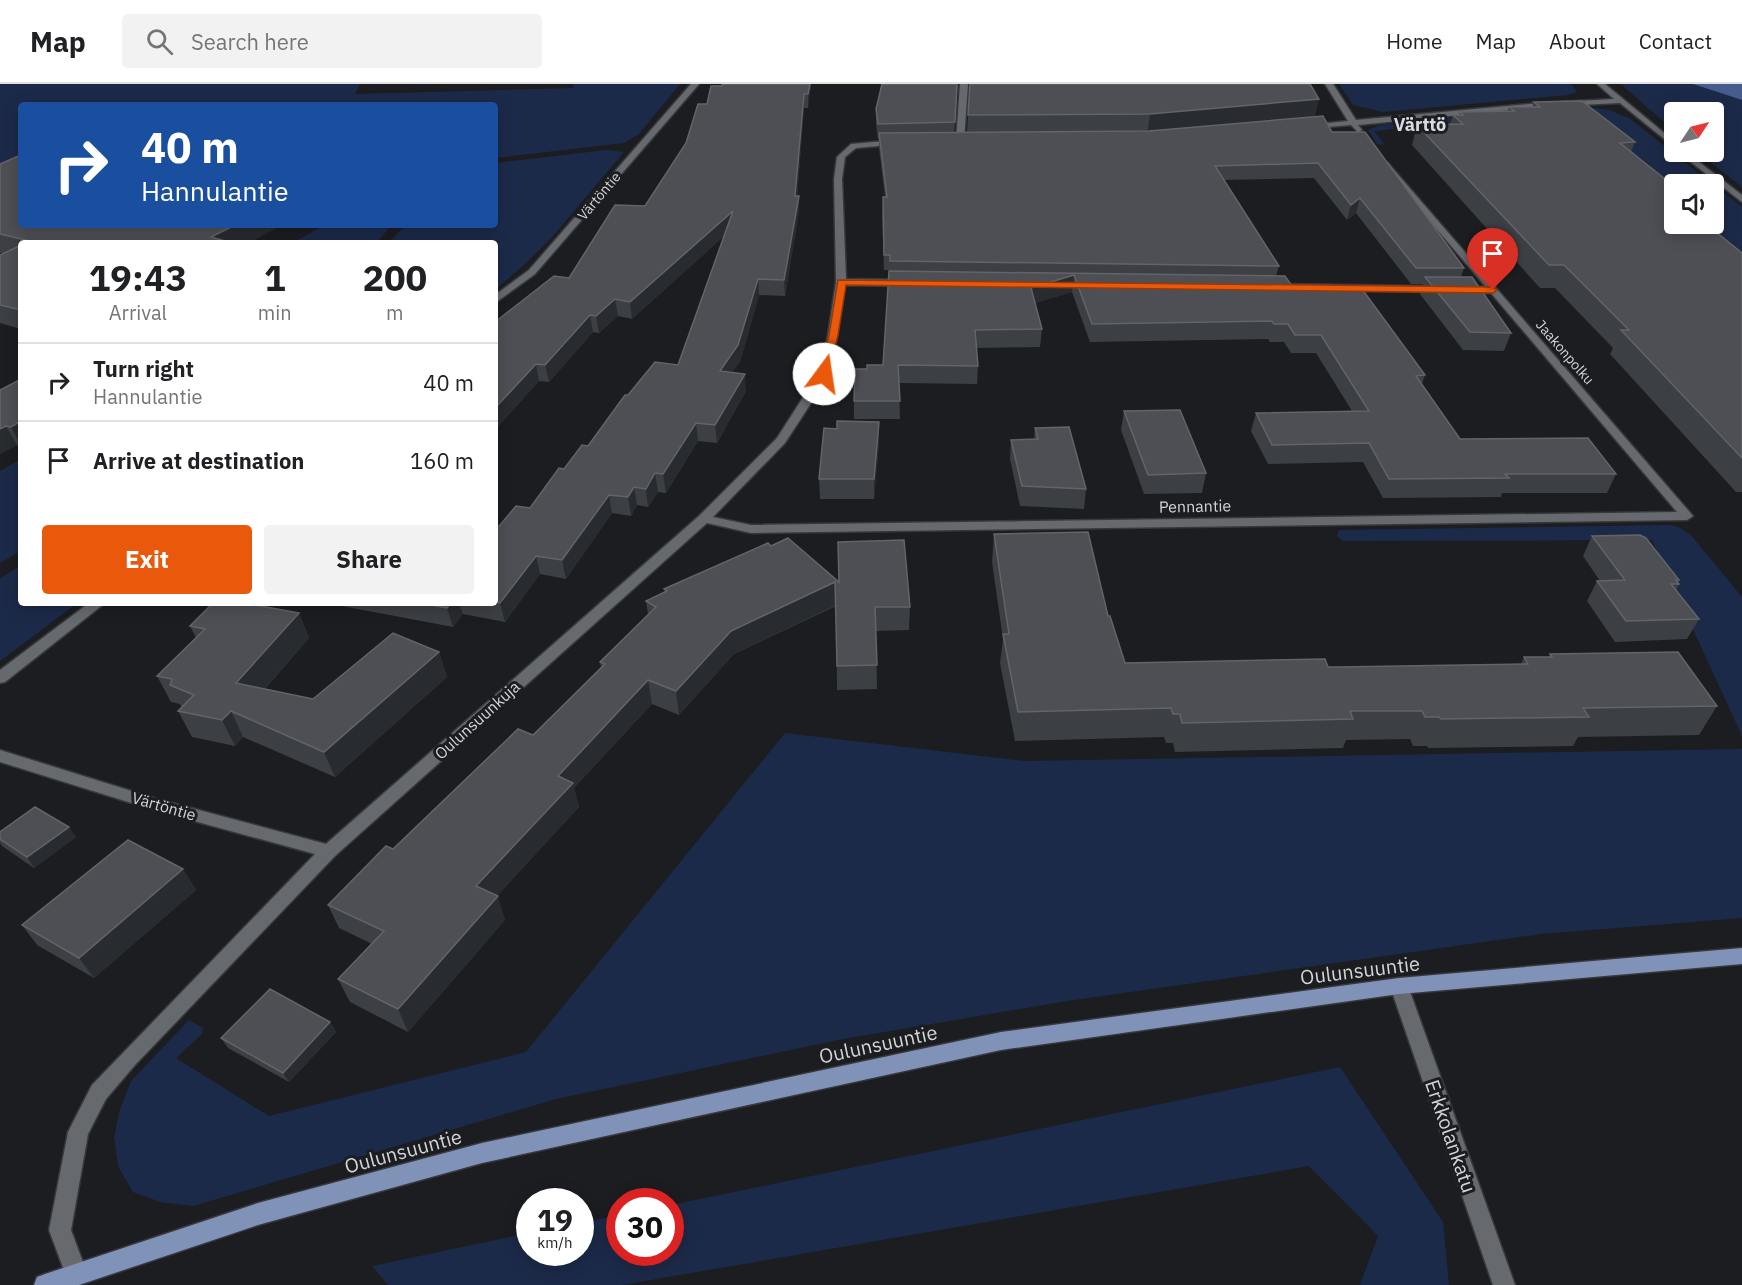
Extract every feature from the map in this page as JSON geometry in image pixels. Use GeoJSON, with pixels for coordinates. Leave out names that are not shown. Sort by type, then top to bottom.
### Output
{"type":"FeatureCollection","features":[{"type":"Feature","properties":{"kind":"main road","name":"Oulunsuuntie"},"geometry":{"type":"LineString","coordinates":[[45,1285],[258,1214],[482,1153],[1001,1041],[1399,986],[1742,956]]}},
{"type":"Feature","properties":{"kind":"street","name":"Värtöntie"},"geometry":{"type":"LineString","coordinates":[[498,298],[532,272],[695,84]]}},
{"type":"Feature","properties":{"kind":"street"},"geometry":{"type":"LineString","coordinates":[[949,141],[964,141],[964,84]]}},
{"type":"Feature","properties":{"kind":"street"},"geometry":{"type":"LineString","coordinates":[[1329,84],[1330,93],[1366,141]]}},
{"type":"Feature","properties":{"kind":"street"},"geometry":{"type":"LineString","coordinates":[[1601,84],[1664,137]]}},
{"type":"Feature","properties":{"kind":"street"},"geometry":{"type":"LineString","coordinates":[[1297,128],[1540,105],[1620,101]]}},
{"type":"Feature","properties":{"kind":"street","name":"Oulunsuunkuja"},"geometry":{"type":"LineString","coordinates":[[76,1273],[60,1230],[78,1132],[99,1092],[128,1059],[329,851],[704,519],[781,440],[824,374],[834,335],[842,282],[838,179],[841,157],[848,149],[867,144],[904,142]]}},
{"type":"Feature","properties":{"kind":"street","name":"Jaakonpolku"},"geometry":{"type":"LineString","coordinates":[[1381,158],[1687,516]]}},
{"type":"Feature","properties":{"kind":"street"},"geometry":{"type":"LineString","coordinates":[[1695,162],[1742,199]]}},
{"type":"Feature","properties":{"kind":"street"},"geometry":{"type":"LineString","coordinates":[[842,282],[919,283]]}},
{"type":"Feature","properties":{"kind":"street"},"geometry":{"type":"LineString","coordinates":[[1268,287],[1493,290]]}},
{"type":"Feature","properties":{"kind":"street","name":"Pennantie"},"geometry":{"type":"LineString","coordinates":[[704,519],[751,529],[1687,516]]}},
{"type":"Feature","properties":{"kind":"street"},"geometry":{"type":"LineString","coordinates":[[0,678],[94,606]]}},
{"type":"Feature","properties":{"kind":"street","name":"Värtöntie"},"geometry":{"type":"LineString","coordinates":[[0,756],[154,804],[329,851]]}},
{"type":"Feature","properties":{"kind":"street","name":"Erkkolankatu"},"geometry":{"type":"LineString","coordinates":[[1399,986],[1504,1285]]}},
{"type":"Feature","properties":{"kind":"shaded area"},"geometry":{"type":"Polygon","coordinates":[[[0,84],[360,84],[355,94],[573,88],[574,84],[680,84],[639,134],[624,143],[498,158],[498,102],[18,102],[18,163],[0,170],[0,84]]]}},
{"type":"Feature","properties":{"kind":"shaded area"},"geometry":{"type":"Polygon","coordinates":[[[1339,84],[1571,84],[1577,92],[1568,95],[1383,112],[1353,105],[1339,84]]]}},
{"type":"Feature","properties":{"kind":"shaded area"},"geometry":{"type":"Polygon","coordinates":[[[1621,84],[1693,84],[1742,100],[1742,187],[1710,162],[1724,162],[1724,102],[1664,102],[1664,122],[1621,84]]]}},
{"type":"Feature","properties":{"kind":"shaded area"},"geometry":{"type":"Polygon","coordinates":[[[1693,84],[1742,84],[1742,100],[1693,84]]]}},
{"type":"Feature","properties":{"kind":"shaded area"},"geometry":{"type":"Polygon","coordinates":[[[1587,107],[1609,110],[1629,118],[1664,146],[1664,162],[1685,162],[1700,174],[1664,174],[1664,199],[1623,166],[1650,165],[1585,118],[1587,107]]]}},
{"type":"Feature","properties":{"kind":"shaded area"},"geometry":{"type":"Polygon","coordinates":[[[1486,115],[1494,119],[1374,131],[1385,145],[1377,144],[1368,130],[1380,125],[1486,115]]]}},
{"type":"Feature","properties":{"kind":"shaded area"},"geometry":{"type":"Polygon","coordinates":[[[606,150],[624,152],[553,236],[498,287],[498,240],[392,240],[402,228],[498,228],[498,163],[606,150]]]}},
{"type":"Feature","properties":{"kind":"shaded area"},"geometry":{"type":"Polygon","coordinates":[[[1724,193],[1742,207],[1742,262],[1707,234],[1724,234],[1724,193]]]}},
{"type":"Feature","properties":{"kind":"shaded area"},"geometry":{"type":"Polygon","coordinates":[[[320,228],[389,228],[379,240],[298,240],[320,228]]]}},
{"type":"Feature","properties":{"kind":"shaded area"},"geometry":{"type":"Polygon","coordinates":[[[18,461],[18,553],[0,563],[0,471],[18,461]]]}},
{"type":"Feature","properties":{"kind":"shaded area"},"geometry":{"type":"Polygon","coordinates":[[[1670,525],[1679,527],[1691,535],[1742,597],[1742,736],[1652,540],[1343,541],[1337,536],[1339,530],[1670,525]]]}},
{"type":"Feature","properties":{"kind":"shaded area"},"geometry":{"type":"Polygon","coordinates":[[[18,567],[18,606],[73,606],[0,661],[0,579],[18,567]]]}},
{"type":"Feature","properties":{"kind":"shaded area"},"geometry":{"type":"Polygon","coordinates":[[[785,733],[1024,761],[1742,749],[1742,918],[1541,934],[1067,1001],[843,1039],[556,1099],[193,1206],[160,1202],[133,1192],[118,1166],[114,1137],[120,1109],[131,1081],[189,1020],[203,1028],[202,1034],[176,1058],[269,1116],[526,1052],[785,733]]]}},
{"type":"Feature","properties":{"kind":"shaded area"},"geometry":{"type":"Polygon","coordinates":[[[1340,1067],[1443,1222],[1449,1285],[1360,1285],[1378,1236],[1309,1166],[622,1285],[388,1285],[372,1266],[516,1236],[516,1266],[594,1266],[594,1220],[606,1218],[606,1266],[684,1266],[684,1202],[1340,1067]]]}},
{"type":"Feature","properties":{"kind":"building"},"geometry":{"type":"Polygon","coordinates":[[[723,84],[810,84],[808,94],[804,94],[795,196],[799,196],[784,280],[758,279],[738,345],[720,371],[745,374],[715,425],[696,423],[663,474],[655,473],[646,489],[634,487],[628,497],[609,495],[562,560],[536,556],[500,603],[498,603],[498,527],[516,506],[530,508],[559,468],[564,469],[582,445],[588,446],[625,395],[628,395],[655,362],[678,365],[733,211],[630,302],[615,299],[596,316],[590,315],[545,365],[536,364],[498,405],[498,320],[554,276],[569,278],[615,205],[645,206],[686,143],[698,104],[707,104],[711,86],[723,84]]]}},
{"type":"Feature","properties":{"kind":"building"},"geometry":{"type":"Polygon","coordinates":[[[882,84],[957,84],[955,122],[878,124],[876,109],[882,84]]]}},
{"type":"Feature","properties":{"kind":"building"},"geometry":{"type":"Polygon","coordinates":[[[970,84],[1310,84],[1319,99],[1150,114],[968,115],[970,84]]]}},
{"type":"Feature","properties":{"kind":"building"},"geometry":{"type":"Polygon","coordinates":[[[1582,101],[1635,142],[1620,143],[1664,178],[1664,234],[1718,234],[1742,253],[1742,458],[1621,330],[1629,330],[1564,265],[1549,265],[1417,125],[1463,124],[1453,115],[1463,115],[1460,112],[1514,111],[1509,107],[1540,107],[1534,102],[1582,101]]]}},
{"type":"Feature","properties":{"kind":"building"},"geometry":{"type":"Polygon","coordinates":[[[1323,116],[1332,132],[1365,132],[1464,268],[1416,268],[1360,198],[1351,205],[1318,163],[1215,166],[1279,266],[890,261],[890,255],[884,255],[883,197],[887,197],[879,133],[1149,131],[1323,116]]]}},
{"type":"Feature","properties":{"kind":"building"},"geometry":{"type":"Polygon","coordinates":[[[18,156],[18,228],[229,228],[211,237],[222,240],[26,240],[0,234],[0,164],[18,156]]]}},
{"type":"Feature","properties":{"kind":"building"},"geometry":{"type":"Polygon","coordinates":[[[18,246],[18,309],[0,305],[0,255],[18,246]]]}},
{"type":"Feature","properties":{"kind":"building"},"geometry":{"type":"Polygon","coordinates":[[[889,271],[1285,276],[1294,289],[1362,289],[1425,375],[1416,376],[1460,439],[1588,438],[1616,474],[1505,474],[1509,478],[1389,479],[1369,443],[1272,445],[1256,413],[1369,411],[1321,335],[1295,335],[1288,324],[1274,324],[1272,321],[1092,324],[1074,275],[1031,288],[1042,329],[975,330],[978,366],[898,365],[900,401],[854,401],[855,369],[867,369],[867,365],[883,365],[889,271]]]}},
{"type":"Feature","properties":{"kind":"building"},"geometry":{"type":"Polygon","coordinates":[[[1425,277],[1472,277],[1511,333],[1470,332],[1425,277]]]}},
{"type":"Feature","properties":{"kind":"building"},"geometry":{"type":"Polygon","coordinates":[[[18,381],[18,423],[0,429],[0,390],[18,381]]]}},
{"type":"Feature","properties":{"kind":"building"},"geometry":{"type":"Polygon","coordinates":[[[1180,410],[1206,473],[1148,475],[1124,411],[1180,410]]]}},
{"type":"Feature","properties":{"kind":"building"},"geometry":{"type":"Polygon","coordinates":[[[837,421],[879,422],[874,479],[819,479],[824,428],[837,429],[837,421]]]}},
{"type":"Feature","properties":{"kind":"building"},"geometry":{"type":"Polygon","coordinates":[[[1069,427],[1086,489],[1022,486],[1011,440],[1038,439],[1035,428],[1069,427]]]}},
{"type":"Feature","properties":{"kind":"building"},"geometry":{"type":"Polygon","coordinates":[[[1088,532],[1108,616],[1110,616],[1125,663],[1325,659],[1328,667],[1528,664],[1524,657],[1552,657],[1550,654],[1678,652],[1717,706],[1583,708],[1589,717],[1441,719],[1425,717],[1422,711],[1350,711],[1353,719],[1182,723],[1180,714],[1173,714],[1171,708],[1018,712],[1003,634],[1009,634],[994,534],[1088,532]]]}},
{"type":"Feature","properties":{"kind":"building"},"geometry":{"type":"Polygon","coordinates":[[[1640,535],[1646,538],[1679,580],[1676,580],[1679,584],[1671,584],[1699,619],[1626,621],[1597,581],[1625,580],[1592,536],[1640,535]]]}},
{"type":"Feature","properties":{"kind":"building"},"geometry":{"type":"Polygon","coordinates":[[[788,538],[839,582],[838,542],[904,540],[910,607],[875,607],[877,665],[837,666],[835,582],[731,631],[676,691],[648,680],[558,776],[573,783],[476,886],[498,896],[398,1009],[338,979],[384,931],[328,905],[386,846],[393,849],[518,729],[533,735],[605,664],[600,662],[656,607],[646,601],[667,591],[664,589],[768,543],[771,546],[788,538]]]}},
{"type":"Feature","properties":{"kind":"building"},"geometry":{"type":"Polygon","coordinates":[[[210,606],[261,606],[299,613],[236,683],[313,699],[393,633],[439,652],[324,752],[231,711],[222,720],[178,711],[194,695],[170,685],[172,679],[157,676],[205,629],[190,626],[210,606]]]}},
{"type":"Feature","properties":{"kind":"building"},"geometry":{"type":"Polygon","coordinates":[[[35,807],[69,827],[27,857],[0,839],[0,832],[35,807]]]}},
{"type":"Feature","properties":{"kind":"building"},"geometry":{"type":"Polygon","coordinates":[[[128,840],[183,869],[79,958],[22,925],[128,840]]]}},
{"type":"Feature","properties":{"kind":"building"},"geometry":{"type":"Polygon","coordinates":[[[270,989],[330,1022],[283,1073],[221,1038],[270,989]]]}},
{"type":"Feature","properties":{"kind":"district","name":"Värttö"},"geometry":{"type":"Point","coordinates":[1420,124]}},
{"type":"Feature","properties":{"kind":"route"},"geometry":{"type":"LineString","coordinates":[[824,374],[834,335],[842,282],[1493,290]]}}]}
